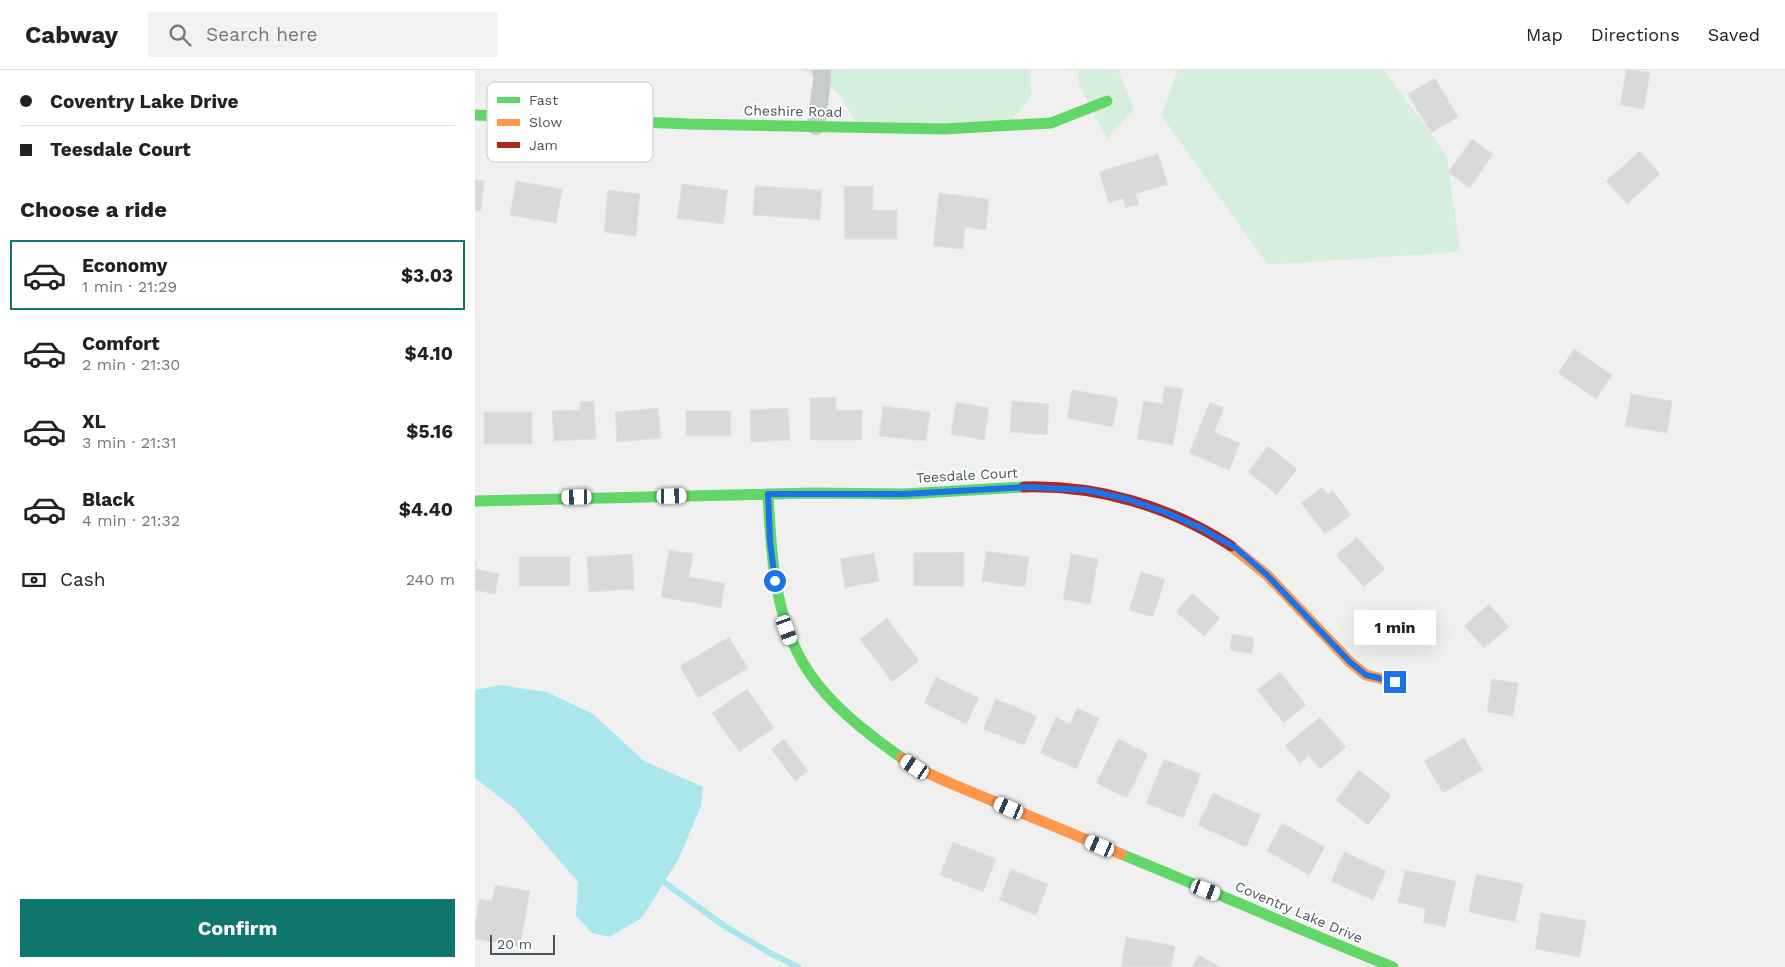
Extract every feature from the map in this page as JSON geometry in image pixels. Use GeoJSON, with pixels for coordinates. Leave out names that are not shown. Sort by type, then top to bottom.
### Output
{"type":"FeatureCollection","features":[{"type":"Feature","properties":{"kind":"street"},"geometry":{"type":"LineString","coordinates":[[816,126],[822,80],[821,70]]}},
{"type":"Feature","properties":{"kind":"street","name":"Cheshire Road"},"geometry":{"type":"LineString","coordinates":[[653,122],[944,129],[1051,123],[1107,101]]}},
{"type":"Feature","properties":{"kind":"street","name":"Teesdale Court"},"geometry":{"type":"LineString","coordinates":[[475,501],[768,494],[904,494],[1027,487],[1087,490],[1127,499],[1165,512],[1201,528],[1236,548],[1267,575],[1355,666],[1366,675],[1395,682]]}},
{"type":"Feature","properties":{"kind":"street","name":"Coventry Lake Drive"},"geometry":{"type":"LineString","coordinates":[[768,494],[770,541],[775,581],[784,620],[791,639],[803,663],[823,690],[836,705],[882,744],[915,767],[952,784],[1393,967]]}},
{"type":"Feature","properties":{"kind":"green space"},"geometry":{"type":"Polygon","coordinates":[[[804,70],[1030,70],[1031,97],[1008,125],[860,127],[836,91],[804,70]]]}},
{"type":"Feature","properties":{"kind":"green space"},"geometry":{"type":"Polygon","coordinates":[[[1078,70],[1118,70],[1134,109],[1107,139],[1079,85],[1078,70]]]}},
{"type":"Feature","properties":{"kind":"green space"},"geometry":{"type":"Polygon","coordinates":[[[1178,70],[1384,70],[1447,156],[1460,252],[1268,265],[1161,115],[1178,70]]]}},
{"type":"Feature","properties":{"kind":"water"},"geometry":{"type":"Polygon","coordinates":[[[500,685],[547,692],[593,714],[644,761],[703,787],[701,806],[679,858],[642,918],[609,937],[592,933],[576,916],[578,882],[515,809],[475,778],[475,690],[500,685]]]}},
{"type":"Feature","properties":{"kind":"building"},"geometry":{"type":"Polygon","coordinates":[[[1626,70],[1650,72],[1644,109],[1620,105],[1626,70]]]}},
{"type":"Feature","properties":{"kind":"building"},"geometry":{"type":"Polygon","coordinates":[[[1435,78],[1458,117],[1431,133],[1408,94],[1435,78]]]}},
{"type":"Feature","properties":{"kind":"building"},"geometry":{"type":"Polygon","coordinates":[[[1472,139],[1493,154],[1470,188],[1448,172],[1472,139]]]}},
{"type":"Feature","properties":{"kind":"building"},"geometry":{"type":"Polygon","coordinates":[[[1640,151],[1660,174],[1627,204],[1606,181],[1640,151]]]}},
{"type":"Feature","properties":{"kind":"building"},"geometry":{"type":"Polygon","coordinates":[[[1158,154],[1168,184],[1135,194],[1139,204],[1126,208],[1123,198],[1109,203],[1099,172],[1158,154]]]}},
{"type":"Feature","properties":{"kind":"building"},"geometry":{"type":"Polygon","coordinates":[[[475,180],[484,181],[481,211],[475,211],[475,180]]]}},
{"type":"Feature","properties":{"kind":"building"},"geometry":{"type":"Polygon","coordinates":[[[516,181],[562,189],[556,223],[510,215],[516,181]]]}},
{"type":"Feature","properties":{"kind":"building"},"geometry":{"type":"Polygon","coordinates":[[[682,184],[728,190],[723,224],[677,218],[682,184]]]}},
{"type":"Feature","properties":{"kind":"building"},"geometry":{"type":"Polygon","coordinates":[[[755,186],[822,190],[820,220],[753,215],[755,186]]]}},
{"type":"Feature","properties":{"kind":"building"},"geometry":{"type":"Polygon","coordinates":[[[844,186],[873,186],[873,210],[897,210],[897,239],[845,239],[844,186]]]}},
{"type":"Feature","properties":{"kind":"building"},"geometry":{"type":"Polygon","coordinates":[[[608,190],[640,194],[636,236],[604,232],[608,190]]]}},
{"type":"Feature","properties":{"kind":"building"},"geometry":{"type":"Polygon","coordinates":[[[939,193],[989,199],[986,230],[965,227],[963,249],[933,246],[939,193]]]}},
{"type":"Feature","properties":{"kind":"building"},"geometry":{"type":"Polygon","coordinates":[[[1574,349],[1612,375],[1596,399],[1558,373],[1574,349]]]}},
{"type":"Feature","properties":{"kind":"building"},"geometry":{"type":"Polygon","coordinates":[[[1165,386],[1183,389],[1173,445],[1137,439],[1144,401],[1162,404],[1165,386]]]}},
{"type":"Feature","properties":{"kind":"building"},"geometry":{"type":"Polygon","coordinates":[[[1072,390],[1118,398],[1113,427],[1067,418],[1072,390]]]}},
{"type":"Feature","properties":{"kind":"building"},"geometry":{"type":"Polygon","coordinates":[[[1631,394],[1672,401],[1667,433],[1625,426],[1631,394]]]}},
{"type":"Feature","properties":{"kind":"building"},"geometry":{"type":"Polygon","coordinates":[[[836,397],[836,410],[862,410],[862,440],[810,440],[810,398],[836,397]]]}},
{"type":"Feature","properties":{"kind":"building"},"geometry":{"type":"Polygon","coordinates":[[[594,401],[596,439],[554,441],[552,411],[580,410],[580,402],[594,401]]]}},
{"type":"Feature","properties":{"kind":"building"},"geometry":{"type":"Polygon","coordinates":[[[1012,401],[1049,404],[1047,435],[1010,432],[1012,401]]]}},
{"type":"Feature","properties":{"kind":"building"},"geometry":{"type":"Polygon","coordinates":[[[956,402],[989,408],[984,440],[951,434],[956,402]]]}},
{"type":"Feature","properties":{"kind":"building"},"geometry":{"type":"Polygon","coordinates":[[[1210,402],[1224,408],[1214,432],[1240,443],[1229,470],[1189,453],[1210,402]]]}},
{"type":"Feature","properties":{"kind":"building"},"geometry":{"type":"Polygon","coordinates":[[[883,406],[930,412],[926,441],[879,436],[883,406]]]}},
{"type":"Feature","properties":{"kind":"building"},"geometry":{"type":"Polygon","coordinates":[[[658,408],[661,438],[617,442],[615,412],[658,408]]]}},
{"type":"Feature","properties":{"kind":"building"},"geometry":{"type":"Polygon","coordinates":[[[788,408],[790,440],[751,442],[750,410],[788,408]]]}},
{"type":"Feature","properties":{"kind":"building"},"geometry":{"type":"Polygon","coordinates":[[[686,411],[731,411],[731,436],[686,436],[686,411]]]}},
{"type":"Feature","properties":{"kind":"building"},"geometry":{"type":"Polygon","coordinates":[[[484,412],[532,412],[532,444],[484,444],[484,412]]]}},
{"type":"Feature","properties":{"kind":"building"},"geometry":{"type":"Polygon","coordinates":[[[1268,446],[1297,469],[1277,495],[1248,472],[1268,446]]]}},
{"type":"Feature","properties":{"kind":"building"},"geometry":{"type":"Polygon","coordinates":[[[1322,487],[1328,494],[1333,491],[1351,515],[1325,534],[1301,503],[1322,487]]]}},
{"type":"Feature","properties":{"kind":"building"},"geometry":{"type":"Polygon","coordinates":[[[1357,537],[1385,569],[1364,587],[1336,555],[1357,537]]]}},
{"type":"Feature","properties":{"kind":"building"},"geometry":{"type":"Polygon","coordinates":[[[669,550],[693,554],[689,577],[725,583],[721,608],[661,597],[669,550]]]}},
{"type":"Feature","properties":{"kind":"building"},"geometry":{"type":"Polygon","coordinates":[[[986,551],[1029,557],[1025,587],[982,581],[986,551]]]}},
{"type":"Feature","properties":{"kind":"building"},"geometry":{"type":"Polygon","coordinates":[[[964,552],[964,586],[914,586],[913,553],[964,552]]]}},
{"type":"Feature","properties":{"kind":"building"},"geometry":{"type":"Polygon","coordinates":[[[874,553],[879,581],[845,588],[840,559],[874,553]]]}},
{"type":"Feature","properties":{"kind":"building"},"geometry":{"type":"Polygon","coordinates":[[[632,554],[634,589],[589,592],[587,557],[632,554]]]}},
{"type":"Feature","properties":{"kind":"building"},"geometry":{"type":"Polygon","coordinates":[[[1071,554],[1098,559],[1090,604],[1063,599],[1071,554]]]}},
{"type":"Feature","properties":{"kind":"building"},"geometry":{"type":"Polygon","coordinates":[[[519,557],[570,557],[570,586],[519,586],[519,557]]]}},
{"type":"Feature","properties":{"kind":"building"},"geometry":{"type":"Polygon","coordinates":[[[475,569],[499,574],[495,594],[475,590],[475,569]]]}},
{"type":"Feature","properties":{"kind":"building"},"geometry":{"type":"Polygon","coordinates":[[[1141,572],[1165,579],[1153,617],[1129,610],[1141,572]]]}},
{"type":"Feature","properties":{"kind":"building"},"geometry":{"type":"Polygon","coordinates":[[[1192,593],[1220,618],[1204,636],[1176,612],[1192,593]]]}},
{"type":"Feature","properties":{"kind":"building"},"geometry":{"type":"Polygon","coordinates":[[[1489,604],[1509,627],[1484,648],[1464,626],[1489,604]]]}},
{"type":"Feature","properties":{"kind":"building"},"geometry":{"type":"Polygon","coordinates":[[[887,618],[919,661],[892,682],[860,639],[887,618]]]}},
{"type":"Feature","properties":{"kind":"building"},"geometry":{"type":"Polygon","coordinates":[[[1232,634],[1254,638],[1252,654],[1230,650],[1232,634]]]}},
{"type":"Feature","properties":{"kind":"building"},"geometry":{"type":"Polygon","coordinates":[[[729,637],[748,668],[698,698],[680,666],[729,637]]]}},
{"type":"Feature","properties":{"kind":"building"},"geometry":{"type":"Polygon","coordinates":[[[1280,672],[1306,705],[1284,723],[1257,690],[1280,672]]]}},
{"type":"Feature","properties":{"kind":"building"},"geometry":{"type":"Polygon","coordinates":[[[936,677],[979,698],[966,724],[924,703],[936,677]]]}},
{"type":"Feature","properties":{"kind":"building"},"geometry":{"type":"Polygon","coordinates":[[[1492,679],[1518,683],[1513,716],[1487,712],[1492,679]]]}},
{"type":"Feature","properties":{"kind":"building"},"geometry":{"type":"Polygon","coordinates":[[[747,689],[774,728],[739,752],[712,713],[747,689]]]}},
{"type":"Feature","properties":{"kind":"building"},"geometry":{"type":"Polygon","coordinates":[[[996,699],[1037,716],[1024,745],[983,729],[996,699]]]}},
{"type":"Feature","properties":{"kind":"building"},"geometry":{"type":"Polygon","coordinates":[[[1077,708],[1099,718],[1077,769],[1040,753],[1056,717],[1070,724],[1077,708]]]}},
{"type":"Feature","properties":{"kind":"building"},"geometry":{"type":"Polygon","coordinates":[[[1320,717],[1346,747],[1320,769],[1309,756],[1300,763],[1285,746],[1320,717]]]}},
{"type":"Feature","properties":{"kind":"building"},"geometry":{"type":"Polygon","coordinates":[[[1464,738],[1483,770],[1443,793],[1424,761],[1464,738]]]}},
{"type":"Feature","properties":{"kind":"building"},"geometry":{"type":"Polygon","coordinates":[[[784,739],[808,771],[795,781],[771,749],[784,739]]]}},
{"type":"Feature","properties":{"kind":"building"},"geometry":{"type":"Polygon","coordinates":[[[1118,739],[1148,754],[1127,798],[1096,783],[1118,739]]]}},
{"type":"Feature","properties":{"kind":"building"},"geometry":{"type":"Polygon","coordinates":[[[1164,759],[1201,774],[1183,818],[1146,803],[1164,759]]]}},
{"type":"Feature","properties":{"kind":"building"},"geometry":{"type":"Polygon","coordinates":[[[1359,770],[1391,795],[1368,825],[1336,800],[1359,770]]]}},
{"type":"Feature","properties":{"kind":"building"},"geometry":{"type":"Polygon","coordinates":[[[1213,793],[1261,815],[1246,847],[1198,825],[1213,793]]]}},
{"type":"Feature","properties":{"kind":"building"},"geometry":{"type":"Polygon","coordinates":[[[1282,823],[1325,847],[1309,875],[1267,851],[1282,823]]]}},
{"type":"Feature","properties":{"kind":"building"},"geometry":{"type":"Polygon","coordinates":[[[953,842],[996,859],[983,892],[940,875],[953,842]]]}},
{"type":"Feature","properties":{"kind":"building"},"geometry":{"type":"Polygon","coordinates":[[[1344,852],[1386,871],[1373,900],[1331,881],[1344,852]]]}},
{"type":"Feature","properties":{"kind":"building"},"geometry":{"type":"Polygon","coordinates":[[[1011,869],[1048,884],[1036,915],[999,900],[1011,869]]]}},
{"type":"Feature","properties":{"kind":"building"},"geometry":{"type":"Polygon","coordinates":[[[1405,870],[1456,881],[1445,927],[1423,922],[1426,909],[1398,902],[1405,870]]]}},
{"type":"Feature","properties":{"kind":"building"},"geometry":{"type":"Polygon","coordinates":[[[1476,874],[1523,884],[1515,922],[1469,912],[1476,874]]]}},
{"type":"Feature","properties":{"kind":"building"},"geometry":{"type":"Polygon","coordinates":[[[495,885],[530,891],[520,947],[475,939],[479,899],[492,901],[495,885]]]}},
{"type":"Feature","properties":{"kind":"building"},"geometry":{"type":"Polygon","coordinates":[[[1541,913],[1586,921],[1580,957],[1535,949],[1541,913]]]}},
{"type":"Feature","properties":{"kind":"building"},"geometry":{"type":"Polygon","coordinates":[[[1126,937],[1175,946],[1171,967],[1121,967],[1126,937]]]}},
{"type":"Feature","properties":{"kind":"building"},"geometry":{"type":"Polygon","coordinates":[[[1199,955],[1220,967],[1192,967],[1199,955]]]}},
{"type":"Feature","properties":{"kind":"waterway"},"geometry":{"type":"LineString","coordinates":[[658,878],[723,925],[798,967]]}},
{"type":"Feature","properties":{"kind":"traffic: fast"},"geometry":{"type":"LineString","coordinates":[[653,122],[944,129],[1051,123],[1107,101]]}},
{"type":"Feature","properties":{"kind":"traffic: fast"},"geometry":{"type":"LineString","coordinates":[[475,115],[487,116]]}},
{"type":"Feature","properties":{"kind":"traffic: fast"},"geometry":{"type":"LineString","coordinates":[[475,501],[813,493],[904,494],[1024,487]]}},
{"type":"Feature","properties":{"kind":"traffic: fast"},"geometry":{"type":"LineString","coordinates":[[768,494],[776,585],[781,608],[797,651],[817,684],[839,708],[863,729],[902,758]]}},
{"type":"Feature","properties":{"kind":"traffic: fast"},"geometry":{"type":"LineString","coordinates":[[1121,854],[1393,967]]}},
{"type":"Feature","properties":{"kind":"traffic: slow"},"geometry":{"type":"LineString","coordinates":[[1231,546],[1267,575],[1350,662],[1366,675],[1395,682]]}},
{"type":"Feature","properties":{"kind":"traffic: slow"},"geometry":{"type":"LineString","coordinates":[[902,758],[919,769],[952,784],[1121,854]]}},
{"type":"Feature","properties":{"kind":"traffic: jam"},"geometry":{"type":"LineString","coordinates":[[1024,487],[1079,490],[1132,501],[1158,509],[1183,520],[1231,546]]}},
{"type":"Feature","properties":{"kind":"route"},"geometry":{"type":"LineString","coordinates":[[775,581],[770,541],[768,494],[904,494],[1027,487],[1087,490],[1127,499],[1165,512],[1201,528],[1236,548],[1267,575],[1350,662],[1366,675],[1395,682]]}}]}
